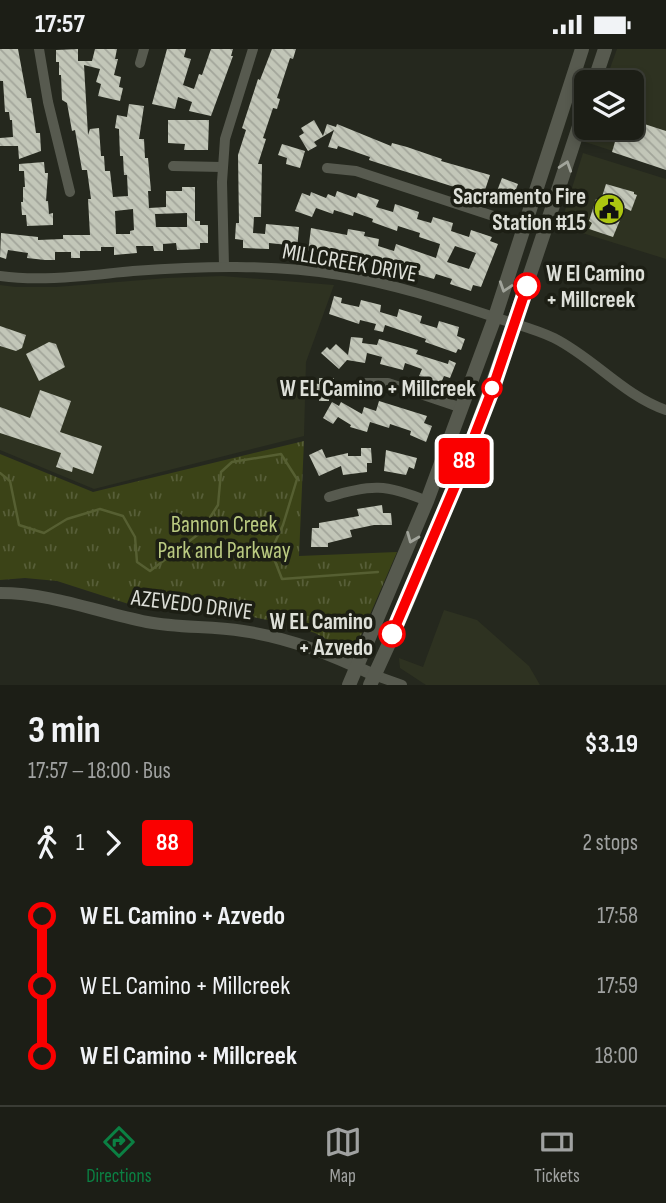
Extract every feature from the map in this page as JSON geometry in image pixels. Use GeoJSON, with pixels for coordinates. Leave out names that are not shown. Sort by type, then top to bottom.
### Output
{"type":"FeatureCollection","features":[{"type":"Feature","properties":{"kind":"main road"},"geometry":{"type":"LineString","coordinates":[[349,685],[427,501],[462,408],[495,317],[582,49]]}},
{"type":"Feature","properties":{"kind":"main road"},"geometry":{"type":"LineString","coordinates":[[598,70],[605,49]]}},
{"type":"Feature","properties":{"kind":"main road"},"geometry":{"type":"LineString","coordinates":[[377,682],[455,486],[514,323],[574,140]]}},
{"type":"Feature","properties":{"kind":"street"},"geometry":{"type":"LineString","coordinates":[[38,49],[70,193]]}},
{"type":"Feature","properties":{"kind":"street"},"geometry":{"type":"LineString","coordinates":[[141,63],[144,49]]}},
{"type":"Feature","properties":{"kind":"street"},"geometry":{"type":"LineString","coordinates":[[224,266],[222,167],[230,118],[253,49]]}},
{"type":"Feature","properties":{"kind":"street"},"geometry":{"type":"LineString","coordinates":[[173,166],[222,167]]}},
{"type":"Feature","properties":{"kind":"street"},"geometry":{"type":"LineString","coordinates":[[327,168],[356,171],[524,226]]}},
{"type":"Feature","properties":{"kind":"street","name":"MILLCREEK DRIVE"},"geometry":{"type":"LineString","coordinates":[[0,276],[37,278],[224,266],[302,270],[374,282],[433,297],[556,339],[629,391],[666,410]]}},
{"type":"Feature","properties":{"kind":"street"},"geometry":{"type":"LineString","coordinates":[[360,383],[388,383],[462,408]]}},
{"type":"Feature","properties":{"kind":"street"},"geometry":{"type":"LineString","coordinates":[[329,497],[368,487],[381,487],[401,490],[427,501]]}},
{"type":"Feature","properties":{"kind":"street","name":"AZEVEDO DRIVE"},"geometry":{"type":"LineString","coordinates":[[0,593],[47,597],[150,623],[240,630],[279,637],[358,667],[377,682]]}},
{"type":"Feature","properties":{"kind":"street"},"geometry":{"type":"LineString","coordinates":[[377,682],[402,685]]}},
{"type":"Feature","properties":{"kind":"shaded area"},"geometry":{"type":"Polygon","coordinates":[[[617,49],[666,49],[666,168],[585,142],[644,140],[644,70],[609,70],[617,49]]]}},
{"type":"Feature","properties":{"kind":"shaded area"},"geometry":{"type":"Polygon","coordinates":[[[583,153],[666,179],[666,259],[560,226],[583,153]]]}},
{"type":"Feature","properties":{"kind":"shaded area"},"geometry":{"type":"Polygon","coordinates":[[[222,276],[334,285],[306,362],[304,436],[94,489],[0,450],[0,285],[56,287],[222,276]]]}},
{"type":"Feature","properties":{"kind":"shaded area"},"geometry":{"type":"Polygon","coordinates":[[[444,610],[477,620],[529,666],[540,685],[426,685],[400,668],[399,658],[423,667],[444,610]]]}},
{"type":"Feature","properties":{"kind":"green space","name":"Bannon Creek Park and Parkway"},"geometry":{"type":"Polygon","coordinates":[[[304,441],[299,556],[397,552],[356,647],[342,648],[315,633],[238,614],[141,608],[57,581],[25,578],[0,580],[0,454],[93,492],[304,441]]]}},
{"type":"Feature","properties":{"kind":"building"},"geometry":{"type":"Polygon","coordinates":[[[0,49],[18,49],[27,98],[31,98],[36,133],[40,133],[41,151],[19,159],[18,146],[0,146],[0,138],[13,137],[12,120],[9,112],[5,112],[3,81],[0,81],[0,49]]]}},
{"type":"Feature","properties":{"kind":"building"},"geometry":{"type":"Polygon","coordinates":[[[78,49],[78,61],[92,61],[95,49],[117,49],[115,59],[118,59],[114,75],[121,77],[119,87],[123,88],[120,101],[98,96],[101,84],[96,82],[100,69],[84,65],[88,135],[90,129],[99,128],[101,156],[104,156],[105,171],[110,171],[113,197],[128,196],[127,175],[124,175],[123,156],[120,156],[119,129],[115,128],[117,115],[127,117],[129,104],[144,106],[139,139],[144,139],[145,158],[148,158],[151,191],[148,191],[149,208],[166,207],[166,191],[182,191],[182,187],[195,187],[195,221],[200,221],[200,225],[208,225],[208,243],[200,243],[200,249],[177,250],[176,243],[163,244],[163,251],[154,251],[153,246],[136,246],[137,253],[114,255],[114,247],[101,247],[101,251],[80,251],[80,258],[71,258],[71,252],[55,252],[55,260],[27,258],[28,253],[8,250],[6,259],[0,257],[1,233],[38,237],[38,240],[63,239],[63,235],[90,235],[88,199],[91,199],[87,170],[82,170],[75,130],[72,131],[67,103],[62,100],[56,50],[78,49]],[[133,209],[115,211],[116,234],[130,234],[130,231],[134,230],[133,209]],[[187,213],[155,214],[156,227],[187,227],[187,213]]]}},
{"type":"Feature","properties":{"kind":"building"},"geometry":{"type":"Polygon","coordinates":[[[167,49],[186,49],[184,57],[191,59],[183,85],[194,89],[211,49],[233,49],[233,56],[211,116],[189,111],[192,102],[178,97],[175,109],[152,104],[167,49]]]}},
{"type":"Feature","properties":{"kind":"building"},"geometry":{"type":"Polygon","coordinates":[[[272,49],[296,49],[293,59],[290,58],[277,98],[280,99],[277,109],[273,108],[263,138],[266,139],[258,164],[262,164],[261,217],[254,217],[253,233],[265,234],[266,224],[299,227],[297,250],[287,250],[288,245],[269,243],[269,249],[243,248],[243,240],[235,239],[236,223],[239,223],[238,155],[246,130],[242,128],[258,79],[260,80],[272,49]]]}},
{"type":"Feature","properties":{"kind":"building"},"geometry":{"type":"Polygon","coordinates":[[[168,120],[209,120],[208,150],[184,150],[185,144],[168,143],[168,120]]]}},
{"type":"Feature","properties":{"kind":"building"},"geometry":{"type":"Polygon","coordinates":[[[314,120],[323,136],[327,124],[336,127],[337,124],[391,146],[392,143],[407,147],[442,159],[441,161],[490,175],[483,196],[369,160],[370,157],[338,146],[337,149],[328,147],[334,130],[314,142],[317,146],[308,151],[299,136],[304,133],[301,128],[314,120]]]}},
{"type":"Feature","properties":{"kind":"building"},"geometry":{"type":"Polygon","coordinates":[[[644,124],[666,131],[666,170],[612,152],[616,140],[644,140],[644,124]]]}},
{"type":"Feature","properties":{"kind":"building"},"geometry":{"type":"Polygon","coordinates":[[[282,144],[305,151],[300,168],[286,164],[287,158],[278,155],[282,144]]]}},
{"type":"Feature","properties":{"kind":"building"},"geometry":{"type":"Polygon","coordinates":[[[44,162],[45,173],[48,173],[46,201],[49,214],[53,213],[53,225],[27,226],[26,215],[22,215],[21,202],[25,187],[24,171],[19,171],[19,164],[44,162]]]}},
{"type":"Feature","properties":{"kind":"building"},"geometry":{"type":"Polygon","coordinates":[[[502,178],[518,184],[510,205],[494,199],[502,178]]]}},
{"type":"Feature","properties":{"kind":"building","name":"Sacramento Fire Station #15"},"geometry":{"type":"Polygon","coordinates":[[[606,184],[637,195],[631,211],[625,208],[613,237],[589,229],[596,199],[601,200],[606,184]]]}},
{"type":"Feature","properties":{"kind":"building"},"geometry":{"type":"Polygon","coordinates":[[[337,191],[356,198],[358,193],[379,200],[376,207],[393,212],[395,204],[419,212],[417,219],[431,223],[433,217],[453,223],[451,231],[469,237],[471,230],[492,237],[490,241],[498,244],[481,287],[473,285],[471,291],[450,284],[452,279],[436,274],[434,279],[370,261],[371,259],[308,252],[311,228],[347,235],[348,229],[365,232],[364,236],[379,239],[378,246],[394,251],[396,244],[436,258],[440,244],[419,237],[420,233],[398,226],[397,231],[354,212],[353,216],[334,210],[333,214],[316,208],[312,217],[295,211],[302,193],[310,196],[311,192],[326,198],[328,194],[335,197],[337,191]],[[455,246],[447,262],[469,269],[476,253],[455,246]]]}},
{"type":"Feature","properties":{"kind":"building"},"geometry":{"type":"Polygon","coordinates":[[[334,296],[342,298],[341,303],[359,307],[361,300],[381,305],[380,312],[397,317],[399,309],[422,316],[420,323],[437,328],[439,321],[459,327],[457,336],[465,339],[461,350],[458,349],[456,353],[385,325],[383,332],[374,330],[376,324],[360,320],[359,324],[329,314],[334,296]]]}},
{"type":"Feature","properties":{"kind":"building"},"geometry":{"type":"Polygon","coordinates":[[[0,326],[26,335],[22,348],[16,351],[0,346],[0,326]]]}},
{"type":"Feature","properties":{"kind":"building"},"geometry":{"type":"Polygon","coordinates":[[[351,337],[363,338],[362,343],[377,345],[379,339],[418,350],[416,354],[448,364],[449,360],[456,363],[450,378],[444,376],[441,383],[419,376],[422,369],[405,363],[403,370],[380,364],[382,357],[367,353],[365,363],[347,360],[339,369],[321,353],[336,344],[348,355],[351,337]]]}},
{"type":"Feature","properties":{"kind":"building"},"geometry":{"type":"Polygon","coordinates":[[[49,342],[56,344],[65,367],[39,381],[26,354],[49,342]]]}},
{"type":"Feature","properties":{"kind":"building"},"geometry":{"type":"Polygon","coordinates":[[[319,378],[334,378],[334,387],[329,387],[329,401],[319,401],[319,396],[310,396],[310,383],[319,384],[319,378]]]}},
{"type":"Feature","properties":{"kind":"building"},"geometry":{"type":"Polygon","coordinates":[[[40,390],[71,401],[60,432],[102,446],[93,474],[73,467],[72,472],[56,467],[61,453],[0,433],[0,407],[30,418],[40,390]]]}},
{"type":"Feature","properties":{"kind":"building"},"geometry":{"type":"Polygon","coordinates":[[[379,401],[427,416],[424,423],[432,426],[426,442],[410,435],[411,431],[390,424],[389,428],[370,422],[367,432],[350,427],[351,425],[338,417],[333,424],[323,418],[332,402],[339,406],[341,402],[362,414],[364,407],[376,411],[379,401]]]}},
{"type":"Feature","properties":{"kind":"building"},"geometry":{"type":"Polygon","coordinates":[[[361,448],[371,448],[372,463],[367,463],[367,472],[343,475],[341,466],[319,476],[309,455],[322,449],[326,458],[348,453],[348,456],[361,456],[361,448]]]}},
{"type":"Feature","properties":{"kind":"building"},"geometry":{"type":"Polygon","coordinates":[[[386,450],[417,458],[414,469],[409,467],[406,475],[384,471],[386,450]]]}},
{"type":"Feature","properties":{"kind":"building"},"geometry":{"type":"Polygon","coordinates":[[[382,505],[383,513],[391,513],[392,525],[374,525],[350,530],[352,537],[328,543],[328,547],[311,547],[312,528],[319,528],[319,523],[359,516],[357,509],[382,505]]]}},
{"type":"Feature","properties":{"kind":"waterway"},"geometry":{"type":"LineString","coordinates":[[0,473],[10,481],[19,525],[44,533],[67,519],[100,509],[123,516],[135,537],[137,562],[150,571],[200,533],[218,505],[221,472],[232,462],[281,454],[297,479],[283,525],[271,551],[282,579],[378,572]]}},
{"type":"Feature","properties":{"kind":"bus line","name":"88"},"geometry":{"type":"LineString","coordinates":[[392,634],[455,486],[491,393],[527,286]]}},
{"type":"Feature","properties":{"kind":"place","name":"Sacramento Fire Station #15"},"geometry":{"type":"Point","coordinates":[609,209]}},
{"type":"Feature","properties":{"kind":"place","name":"W El Camino + Millcreek"},"geometry":{"type":"Point","coordinates":[527,286]}},
{"type":"Feature","properties":{"kind":"place","name":"W EL Camino + Millcreek"},"geometry":{"type":"Point","coordinates":[492,388]}},
{"type":"Feature","properties":{"kind":"place","name":"W EL Camino + Azvedo"},"geometry":{"type":"Point","coordinates":[392,634]}}]}
